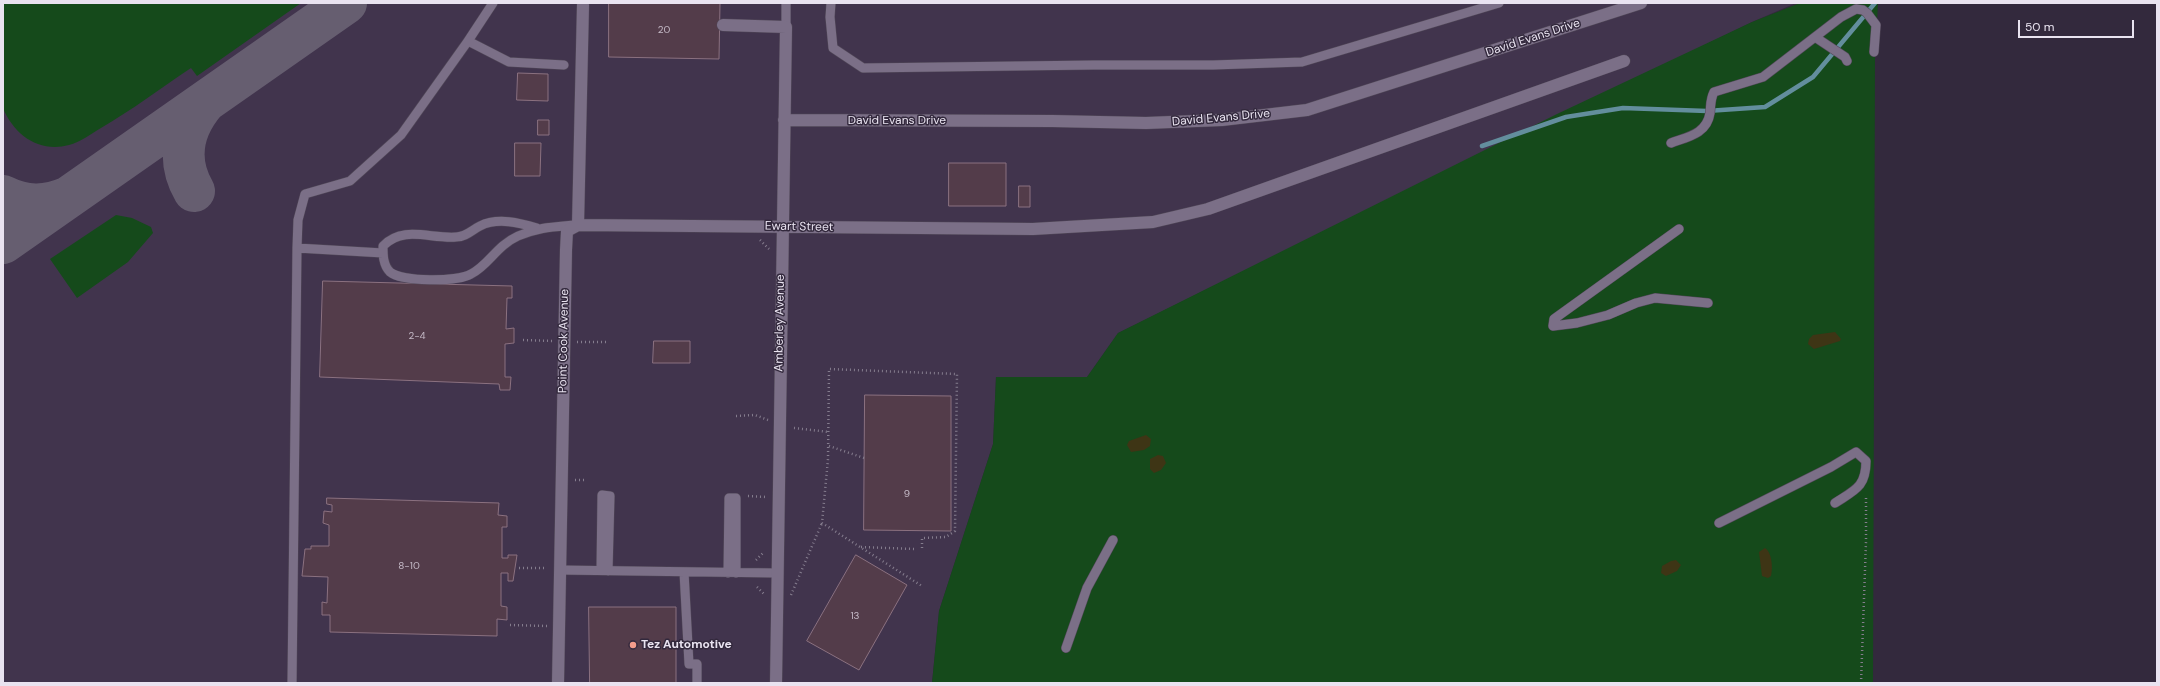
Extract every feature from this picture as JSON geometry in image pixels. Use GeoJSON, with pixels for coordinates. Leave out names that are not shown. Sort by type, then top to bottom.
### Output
{"type":"FeatureCollection","features":[{"type":"Feature","properties":{"kind":"street","name":"David Evans Drive"},"geometry":{"type":"LineString","coordinates":[[784,120],[1146,123],[1222,120],[1307,110],[1642,3]]}},
{"type":"Feature","properties":{"kind":"street"},"geometry":{"type":"LineString","coordinates":[[578,225],[583,5]]}},
{"type":"Feature","properties":{"kind":"street"},"geometry":{"type":"LineString","coordinates":[[723,25],[786,27]]}},
{"type":"Feature","properties":{"kind":"street","name":"Amberley Avenue"},"geometry":{"type":"LineString","coordinates":[[776,683],[776,573],[786,27]]}},
{"type":"Feature","properties":{"kind":"street","name":"Ewart Street"},"geometry":{"type":"LineString","coordinates":[[578,225],[1033,229],[1153,222],[1208,209],[1624,61]]}},
{"type":"Feature","properties":{"kind":"street","name":"Point Cook Avenue"},"geometry":{"type":"LineString","coordinates":[[558,683],[556,569],[566,250],[567,231],[578,225]]}},
{"type":"Feature","properties":{"kind":"lane"},"geometry":{"type":"LineString","coordinates":[[292,683],[298,220],[305,194],[350,181],[401,135],[468,41],[493,3]]}},
{"type":"Feature","properties":{"kind":"lane"},"geometry":{"type":"LineString","coordinates":[[786,3],[786,27]]}},
{"type":"Feature","properties":{"kind":"lane"},"geometry":{"type":"LineString","coordinates":[[831,3],[830,17],[833,48],[863,68],[1094,64],[1213,65],[1302,62],[1499,3]]}},
{"type":"Feature","properties":{"kind":"lane"},"geometry":{"type":"LineString","coordinates":[[1670,143],[1699,133],[1707,124],[1710,115],[1710,100],[1714,92],[1763,77],[1841,17],[1856,9],[1863,10],[1872,17],[1876,25],[1874,52]]}},
{"type":"Feature","properties":{"kind":"lane"},"geometry":{"type":"LineString","coordinates":[[1815,37],[1846,59]]}},
{"type":"Feature","properties":{"kind":"lane"},"geometry":{"type":"LineString","coordinates":[[468,41],[509,62],[564,65]]}},
{"type":"Feature","properties":{"kind":"lane"},"geometry":{"type":"LineString","coordinates":[[537,228],[502,245],[472,274],[458,280],[402,278],[390,272],[383,260],[383,246],[389,240],[400,234],[457,238],[471,233],[481,226],[501,222],[517,223],[537,228],[578,225]]}},
{"type":"Feature","properties":{"kind":"lane"},"geometry":{"type":"LineString","coordinates":[[1679,229],[1554,318],[1553,326],[1577,323],[1608,315],[1636,303],[1655,298],[1708,303]]}},
{"type":"Feature","properties":{"kind":"lane"},"geometry":{"type":"LineString","coordinates":[[298,248],[383,253]]}},
{"type":"Feature","properties":{"kind":"lane"},"geometry":{"type":"LineString","coordinates":[[1719,523],[1832,467],[1856,452],[1866,461],[1866,475],[1860,486],[1835,503]]}},
{"type":"Feature","properties":{"kind":"lane"},"geometry":{"type":"LineString","coordinates":[[605,570],[606,496]]}},
{"type":"Feature","properties":{"kind":"lane"},"geometry":{"type":"LineString","coordinates":[[732,573],[735,497]]}},
{"type":"Feature","properties":{"kind":"lane"},"geometry":{"type":"LineString","coordinates":[[1066,648],[1087,588],[1113,540]]}},
{"type":"Feature","properties":{"kind":"lane"},"geometry":{"type":"LineString","coordinates":[[556,569],[776,573]]}},
{"type":"Feature","properties":{"kind":"lane"},"geometry":{"type":"LineString","coordinates":[[684,572],[689,664],[696,664],[698,683]]}},
{"type":"Feature","properties":{"kind":"path"},"geometry":{"type":"LineString","coordinates":[[758,239],[768,247],[771,253]]}},
{"type":"Feature","properties":{"kind":"path"},"geometry":{"type":"LineString","coordinates":[[790,598],[822,523],[829,446],[830,369],[957,374],[955,531],[946,537],[922,538],[922,548]]}},
{"type":"Feature","properties":{"kind":"path"},"geometry":{"type":"LineString","coordinates":[[770,413],[770,428]]}},
{"type":"Feature","properties":{"kind":"path"},"geometry":{"type":"LineString","coordinates":[[829,446],[864,458]]}},
{"type":"Feature","properties":{"kind":"path"},"geometry":{"type":"LineString","coordinates":[[1861,683],[1866,542],[1866,475]]}},
{"type":"Feature","properties":{"kind":"path"},"geometry":{"type":"LineString","coordinates":[[571,480],[585,480]]}},
{"type":"Feature","properties":{"kind":"path"},"geometry":{"type":"LineString","coordinates":[[767,489],[767,505]]}},
{"type":"Feature","properties":{"kind":"path"},"geometry":{"type":"LineString","coordinates":[[735,497],[767,497]]}},
{"type":"Feature","properties":{"kind":"path"},"geometry":{"type":"LineString","coordinates":[[822,523],[922,586]]}},
{"type":"Feature","properties":{"kind":"path"},"geometry":{"type":"LineString","coordinates":[[861,548],[914,549]]}},
{"type":"Feature","properties":{"kind":"path"},"geometry":{"type":"LineString","coordinates":[[754,562],[762,556],[764,550]]}},
{"type":"Feature","properties":{"kind":"path"},"geometry":{"type":"LineString","coordinates":[[519,568],[556,569]]}},
{"type":"Feature","properties":{"kind":"path"},"geometry":{"type":"LineString","coordinates":[[510,625],[549,626]]}},
{"type":"Feature","properties":{"kind":"shaded area"},"geometry":{"type":"Polygon","coordinates":[[[3,3],[1796,3],[1752,22],[1118,333],[1087,377],[996,377],[993,444],[939,611],[932,683],[3,683],[3,3]]]}},
{"type":"Feature","properties":{"kind":"green space"},"geometry":{"type":"Polygon","coordinates":[[[3,3],[301,3],[197,76],[191,68],[124,114],[85,138],[73,144],[58,147],[38,144],[29,140],[14,126],[3,108],[3,3]]]}},
{"type":"Feature","properties":{"kind":"green space"},"geometry":{"type":"Polygon","coordinates":[[[1800,3],[1878,3],[1875,59],[1873,683],[932,683],[939,611],[993,444],[996,377],[1087,377],[1118,333],[1557,114],[1752,22],[1800,3]]]}},
{"type":"Feature","properties":{"kind":"green space"},"geometry":{"type":"Polygon","coordinates":[[[116,215],[132,218],[151,227],[153,233],[128,262],[77,298],[50,259],[116,215]]]}},
{"type":"Feature","properties":{"kind":"sand"},"geometry":{"type":"Polygon","coordinates":[[[1835,332],[1841,339],[1840,341],[1814,349],[1808,344],[1809,339],[1813,335],[1835,332]]]}},
{"type":"Feature","properties":{"kind":"sand"},"geometry":{"type":"Polygon","coordinates":[[[1146,435],[1151,439],[1150,446],[1144,450],[1131,452],[1127,445],[1129,441],[1146,435]]]}},
{"type":"Feature","properties":{"kind":"sand"},"geometry":{"type":"Polygon","coordinates":[[[1158,455],[1163,456],[1166,463],[1161,470],[1154,473],[1150,469],[1150,459],[1158,455]]]}},
{"type":"Feature","properties":{"kind":"sand"},"geometry":{"type":"Polygon","coordinates":[[[1765,548],[1771,557],[1772,565],[1771,576],[1768,578],[1762,576],[1759,552],[1765,548]]]}},
{"type":"Feature","properties":{"kind":"sand"},"geometry":{"type":"Polygon","coordinates":[[[1676,560],[1681,565],[1677,571],[1666,576],[1661,573],[1662,566],[1676,560]]]}},
{"type":"Feature","properties":{"kind":"building"},"geometry":{"type":"Polygon","coordinates":[[[609,3],[720,3],[719,59],[609,57],[609,3]]]}},
{"type":"Feature","properties":{"kind":"building"},"geometry":{"type":"Polygon","coordinates":[[[518,73],[548,74],[548,101],[517,100],[518,73]]]}},
{"type":"Feature","properties":{"kind":"building"},"geometry":{"type":"Polygon","coordinates":[[[538,120],[549,120],[549,135],[538,135],[538,120]]]}},
{"type":"Feature","properties":{"kind":"building"},"geometry":{"type":"Polygon","coordinates":[[[515,143],[541,143],[540,176],[515,176],[515,143]]]}},
{"type":"Feature","properties":{"kind":"building"},"geometry":{"type":"Polygon","coordinates":[[[949,163],[1006,163],[1006,206],[949,206],[949,163]]]}},
{"type":"Feature","properties":{"kind":"building"},"geometry":{"type":"Polygon","coordinates":[[[1019,186],[1030,186],[1030,207],[1019,207],[1019,186]]]}},
{"type":"Feature","properties":{"kind":"building"},"geometry":{"type":"Polygon","coordinates":[[[323,281],[512,286],[512,298],[507,298],[506,329],[514,328],[514,343],[505,344],[505,377],[511,377],[510,390],[500,390],[499,384],[320,377],[323,281]]]}},
{"type":"Feature","properties":{"kind":"building"},"geometry":{"type":"Polygon","coordinates":[[[654,341],[690,341],[690,363],[653,363],[654,341]]]}},
{"type":"Feature","properties":{"kind":"building"},"geometry":{"type":"Polygon","coordinates":[[[865,395],[951,396],[951,531],[864,530],[865,395]]]}},
{"type":"Feature","properties":{"kind":"building"},"geometry":{"type":"Polygon","coordinates":[[[327,498],[499,503],[498,515],[507,516],[507,527],[502,527],[502,558],[508,558],[508,555],[517,555],[513,581],[508,581],[508,573],[501,573],[501,606],[507,607],[507,620],[497,619],[497,636],[330,632],[330,615],[322,615],[322,602],[327,603],[328,577],[302,576],[305,549],[311,549],[311,546],[329,546],[329,525],[323,523],[324,511],[332,512],[332,505],[327,504],[327,498]]]}},
{"type":"Feature","properties":{"kind":"building"},"geometry":{"type":"Polygon","coordinates":[[[856,555],[907,585],[859,670],[807,641],[856,555]]]}},
{"type":"Feature","properties":{"kind":"building","name":"Tez Automotive"},"geometry":{"type":"Polygon","coordinates":[[[589,607],[676,607],[676,683],[590,683],[589,607]]]}},
{"type":"Feature","properties":{"kind":"waterway"},"geometry":{"type":"LineString","coordinates":[[1482,146],[1566,117],[1623,108],[1707,111],[1765,107],[1813,77],[1875,3]]}},
{"type":"Feature","properties":{"kind":"taxiway"},"geometry":{"type":"LineString","coordinates":[[3,243],[346,3]]}},
{"type":"Feature","properties":{"kind":"taxiway"},"geometry":{"type":"LineString","coordinates":[[194,191],[188,179],[185,168],[184,145],[191,123],[205,102]]}},
{"type":"Feature","properties":{"kind":"taxiway"},"geometry":{"type":"LineString","coordinates":[[3,196],[11,200],[27,204],[52,203],[69,197]]}},
{"type":"Feature","properties":{"kind":"place","name":"Tez Automotive"},"geometry":{"type":"Point","coordinates":[633,645]}}]}
